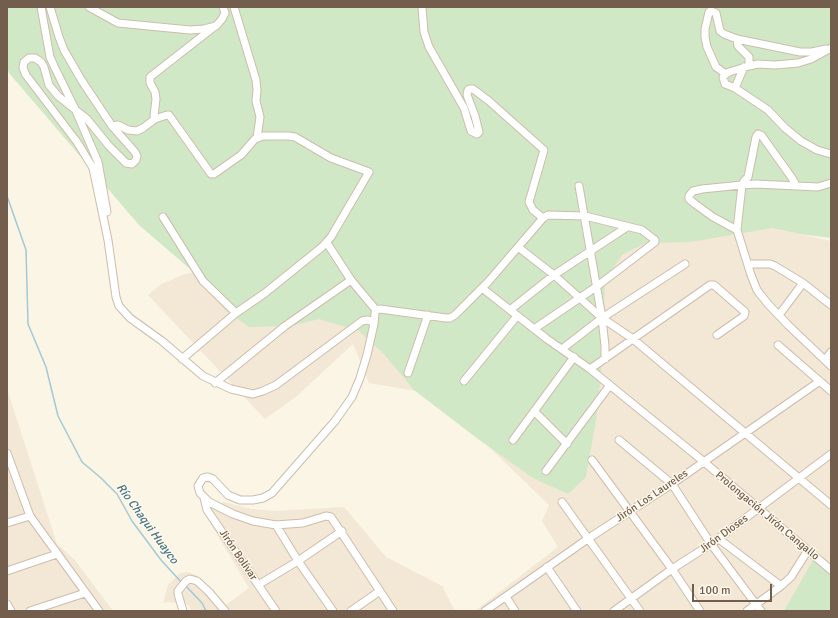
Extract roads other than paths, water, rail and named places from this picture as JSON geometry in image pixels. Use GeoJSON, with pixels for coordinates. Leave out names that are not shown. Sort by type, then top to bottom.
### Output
{"type":"FeatureCollection","features":[{"type":"Feature","properties":{"kind":"street"},"geometry":{"type":"LineString","coordinates":[[41,7],[50,57],[76,111],[101,171],[107,211],[108,240]]}},
{"type":"Feature","properties":{"kind":"street"},"geometry":{"type":"LineString","coordinates":[[50,7],[64,50],[82,81],[112,126],[137,156],[136,160],[132,164],[126,163],[108,146],[87,119],[58,96],[49,85],[41,62],[35,58],[29,58],[24,62],[26,75],[77,142],[93,168],[108,240],[116,298],[119,306],[130,318],[162,341],[182,360],[203,376],[231,389],[253,394],[276,385],[356,325],[367,320],[374,324]]}},
{"type":"Feature","properties":{"kind":"street"},"geometry":{"type":"LineString","coordinates":[[89,7],[109,19],[125,25],[157,26],[190,30],[216,26]]}},
{"type":"Feature","properties":{"kind":"street"},"geometry":{"type":"LineString","coordinates":[[155,119],[156,99],[155,92],[150,83],[150,77],[216,26],[225,13],[223,7]]}},
{"type":"Feature","properties":{"kind":"street"},"geometry":{"type":"LineString","coordinates":[[234,7],[256,80],[256,101],[260,117],[257,138]]}},
{"type":"Feature","properties":{"kind":"street"},"geometry":{"type":"LineString","coordinates":[[422,7],[424,32],[429,47],[464,108],[472,131],[477,134],[478,132],[475,116],[467,95],[468,90],[470,89],[473,89],[489,101],[544,150],[530,202],[530,206],[533,210],[543,218]]}},
{"type":"Feature","properties":{"kind":"street"},"geometry":{"type":"LineString","coordinates":[[726,74],[716,66],[707,47],[705,28],[709,12],[711,10],[716,13],[720,31],[737,39],[800,52],[812,52],[831,48]]}},
{"type":"Feature","properties":{"kind":"street"},"geometry":{"type":"LineString","coordinates":[[735,88],[749,57],[738,46],[737,39]]}},
{"type":"Feature","properties":{"kind":"street"},"geometry":{"type":"LineString","coordinates":[[831,48],[812,59],[798,63],[775,65],[758,64],[746,66],[726,74],[723,77],[725,84],[735,88],[768,110],[785,128],[801,141],[817,150],[831,154]]}},
{"type":"Feature","properties":{"kind":"street"},"geometry":{"type":"LineString","coordinates":[[112,126],[118,125],[128,130],[137,131],[155,119],[169,115],[211,174],[214,174],[241,155],[257,138],[263,136],[289,136],[331,158],[369,172],[326,243],[266,293],[236,313],[182,360]]}},
{"type":"Feature","properties":{"kind":"street"},"geometry":{"type":"LineString","coordinates":[[796,185],[760,134],[756,137],[748,177],[742,185],[737,230],[757,290],[779,315],[831,366]]}},
{"type":"Feature","properties":{"kind":"street"},"geometry":{"type":"LineString","coordinates":[[748,177],[756,184]]}},
{"type":"Feature","properties":{"kind":"street"},"geometry":{"type":"LineString","coordinates":[[737,230],[713,217],[689,199],[689,196],[693,191],[702,189],[742,185],[818,186],[831,183]]}},
{"type":"Feature","properties":{"kind":"street"},"geometry":{"type":"LineString","coordinates":[[580,186],[602,318],[605,359]]}},
{"type":"Feature","properties":{"kind":"street"},"geometry":{"type":"LineString","coordinates":[[376,310],[383,309],[450,318],[455,315],[482,288],[543,218],[548,215],[585,216],[642,230],[655,240],[655,242],[596,287],[534,329]]}},
{"type":"Feature","properties":{"kind":"street"},"geometry":{"type":"LineString","coordinates":[[163,217],[203,281],[236,313]]}},
{"type":"Feature","properties":{"kind":"street"},"geometry":{"type":"LineString","coordinates":[[510,310],[554,275],[627,227]]}},
{"type":"Feature","properties":{"kind":"street"},"geometry":{"type":"LineString","coordinates":[[326,243],[351,280],[376,310]]}},
{"type":"Feature","properties":{"kind":"street"},"geometry":{"type":"LineString","coordinates":[[518,247],[554,275],[602,318],[633,339],[831,505]]}},
{"type":"Feature","properties":{"kind":"street"},"geometry":{"type":"LineString","coordinates":[[562,348],[602,318],[685,264]]}},
{"type":"Feature","properties":{"kind":"street"},"geometry":{"type":"LineString","coordinates":[[748,264],[770,264],[775,266],[803,283],[831,305]]}},
{"type":"Feature","properties":{"kind":"street"},"geometry":{"type":"LineString","coordinates":[[215,382],[285,326],[351,280]]}},
{"type":"Feature","properties":{"kind":"street"},"geometry":{"type":"LineString","coordinates":[[779,315],[803,283]]}},
{"type":"Feature","properties":{"kind":"street"},"geometry":{"type":"LineString","coordinates":[[590,369],[710,285],[714,285],[745,312],[744,316],[717,335]]}},
{"type":"Feature","properties":{"kind":"street","name":"Prolongación Jirón Cangallo"},"geometry":{"type":"LineString","coordinates":[[482,288],[534,329],[562,348],[610,385],[703,461],[831,570]]}},
{"type":"Feature","properties":{"kind":"street"},"geometry":{"type":"LineString","coordinates":[[374,324],[376,310]]}},
{"type":"Feature","properties":{"kind":"street"},"geometry":{"type":"LineString","coordinates":[[408,373],[428,315]]}},
{"type":"Feature","properties":{"kind":"street"},"geometry":{"type":"LineString","coordinates":[[464,381],[517,316]]}},
{"type":"Feature","properties":{"kind":"street","name":"Jirón Bolívar"},"geometry":{"type":"LineString","coordinates":[[276,611],[207,510],[204,498],[200,493],[198,486],[204,478],[208,477],[218,482],[228,495],[240,500],[263,498],[272,493],[335,421],[352,397],[367,355],[374,324]]}},
{"type":"Feature","properties":{"kind":"street"},"geometry":{"type":"LineString","coordinates":[[778,345],[831,391]]}},
{"type":"Feature","properties":{"kind":"street"},"geometry":{"type":"LineString","coordinates":[[825,360],[831,352]]}},
{"type":"Feature","properties":{"kind":"street"},"geometry":{"type":"LineString","coordinates":[[513,440],[574,357]]}},
{"type":"Feature","properties":{"kind":"street","name":"Jirón Los Laureles"},"geometry":{"type":"LineString","coordinates":[[485,611],[589,538],[672,484],[820,381]]}},
{"type":"Feature","properties":{"kind":"street"},"geometry":{"type":"LineString","coordinates":[[546,471],[610,385]]}},
{"type":"Feature","properties":{"kind":"street"},"geometry":{"type":"LineString","coordinates":[[534,412],[567,444]]}},
{"type":"Feature","properties":{"kind":"street"},"geometry":{"type":"LineString","coordinates":[[619,440],[672,484],[711,544],[761,611]]}},
{"type":"Feature","properties":{"kind":"street"},"geometry":{"type":"LineString","coordinates":[[7,453],[10,471],[30,516],[99,611]]}},
{"type":"Feature","properties":{"kind":"street","name":"Jirón Dioses"},"geometry":{"type":"LineString","coordinates":[[614,611],[672,569],[719,539],[798,477],[831,454]]}},
{"type":"Feature","properties":{"kind":"street"},"geometry":{"type":"LineString","coordinates":[[592,460],[672,569],[700,611]]}},
{"type":"Feature","properties":{"kind":"street"},"geometry":{"type":"LineString","coordinates":[[204,498],[223,510],[253,521],[276,524],[303,523],[329,516],[331,517],[394,611]]}},
{"type":"Feature","properties":{"kind":"street"},"geometry":{"type":"LineString","coordinates":[[562,502],[640,611]]}},
{"type":"Feature","properties":{"kind":"street"},"geometry":{"type":"LineString","coordinates":[[7,523],[30,516]]}},
{"type":"Feature","properties":{"kind":"street"},"geometry":{"type":"LineString","coordinates":[[276,524],[298,561],[334,611]]}},
{"type":"Feature","properties":{"kind":"street"},"geometry":{"type":"LineString","coordinates":[[258,585],[342,532]]}},
{"type":"Feature","properties":{"kind":"street"},"geometry":{"type":"LineString","coordinates":[[719,539],[781,586]]}},
{"type":"Feature","properties":{"kind":"street"},"geometry":{"type":"LineString","coordinates":[[746,611],[781,586],[790,577],[808,550]]}},
{"type":"Feature","properties":{"kind":"street"},"geometry":{"type":"LineString","coordinates":[[7,571],[57,554]]}},
{"type":"Feature","properties":{"kind":"street"},"geometry":{"type":"LineString","coordinates":[[547,568],[577,611]]}},
{"type":"Feature","properties":{"kind":"street"},"geometry":{"type":"LineString","coordinates":[[183,611],[178,594],[180,588],[190,579],[197,581],[209,592],[225,611]]}},
{"type":"Feature","properties":{"kind":"street"},"geometry":{"type":"LineString","coordinates":[[351,611],[380,590]]}},
{"type":"Feature","properties":{"kind":"street"},"geometry":{"type":"LineString","coordinates":[[30,611],[85,593]]}},
{"type":"Feature","properties":{"kind":"street"},"geometry":{"type":"LineString","coordinates":[[506,597],[515,611]]}},
{"type":"Feature","properties":{"kind":"street"},"geometry":{"type":"LineString","coordinates":[[7,604],[11,611]]}},
{"type":"Feature","properties":{"kind":"waterway","name":"Río Chaqui Huayco"},"geometry":{"type":"LineString","coordinates":[[7,196],[26,250],[28,324],[46,367],[58,416],[82,462],[117,494],[132,521],[161,560],[182,583]]}},
{"type":"Feature","properties":{"kind":"waterway","name":"Río Chaqui Huayco"},"geometry":{"type":"LineString","coordinates":[[185,585],[202,603],[206,611]]}}]}
